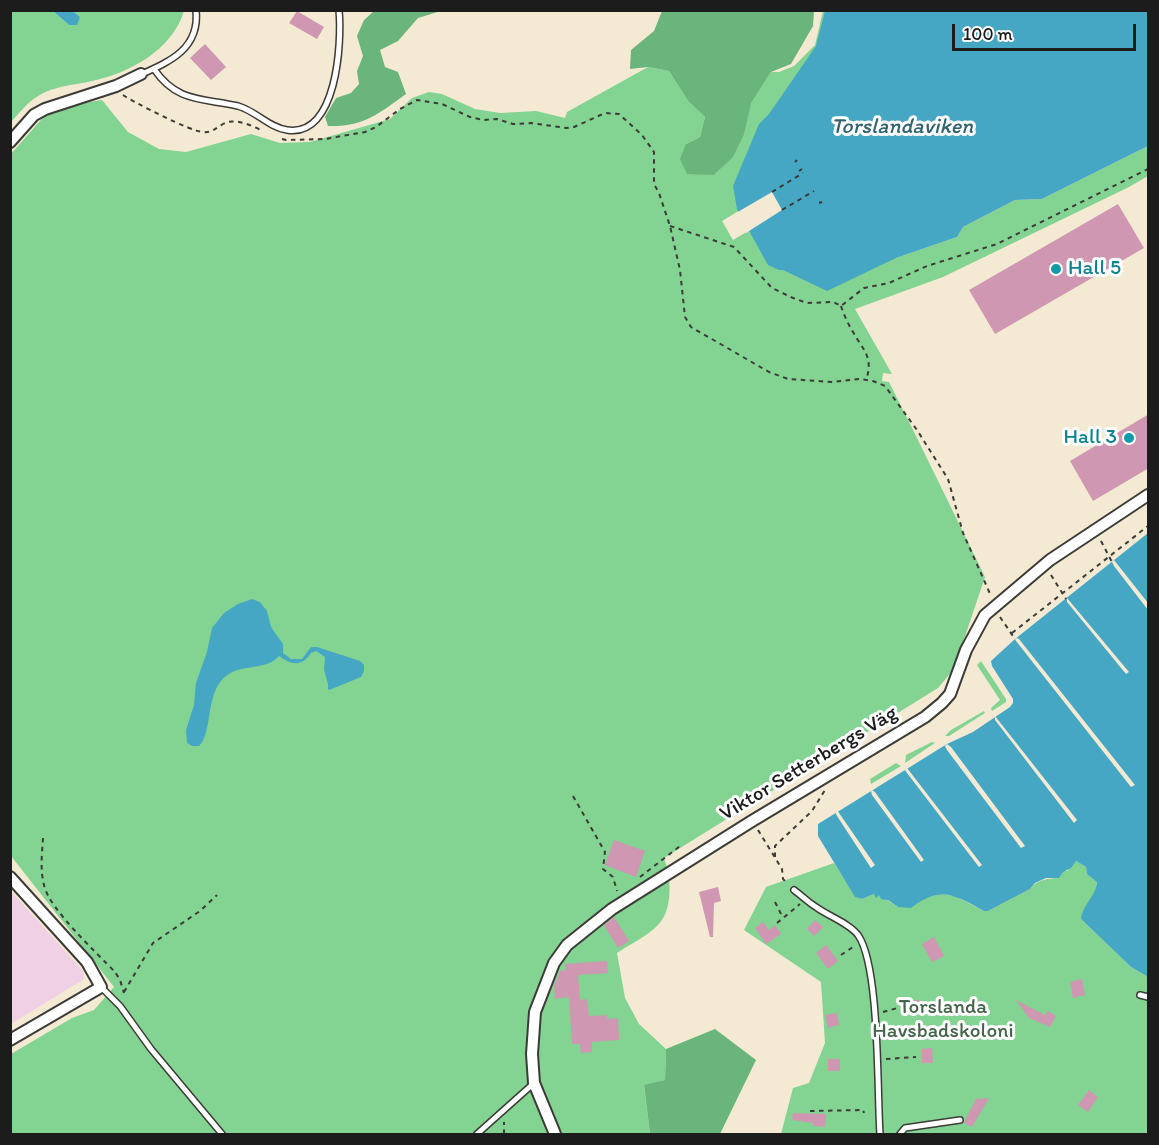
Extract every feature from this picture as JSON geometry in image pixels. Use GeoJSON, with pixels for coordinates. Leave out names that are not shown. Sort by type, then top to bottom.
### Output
{"type":"FeatureCollection","features":[{"type":"Feature","properties":{"kind":"street"},"geometry":{"type":"LineString","coordinates":[[10,142],[34,115],[45,109],[116,86],[141,74]]}},
{"type":"Feature","properties":{"kind":"street","name":"Viktor Setterbergs Väg"},"geometry":{"type":"LineString","coordinates":[[555,1134],[534,1083],[532,1054],[535,1012],[554,963],[567,945],[616,906],[925,717],[950,694],[966,650],[985,615],[994,605],[1045,565],[1149,495]]}},
{"type":"Feature","properties":{"kind":"street"},"geometry":{"type":"LineString","coordinates":[[10,877],[87,962],[101,987],[10,1040]]}},
{"type":"Feature","properties":{"kind":"lane"},"geometry":{"type":"LineString","coordinates":[[141,74],[185,49],[195,32],[196,10]]}},
{"type":"Feature","properties":{"kind":"lane"},"geometry":{"type":"LineString","coordinates":[[153,69],[161,80],[180,93],[197,100],[241,107],[277,128],[299,130],[310,126],[321,114],[334,81],[339,51],[339,10]]}},
{"type":"Feature","properties":{"kind":"lane"},"geometry":{"type":"LineString","coordinates":[[794,891],[857,933],[861,941],[868,964],[874,1013],[880,1134]]}},
{"type":"Feature","properties":{"kind":"lane"},"geometry":{"type":"LineString","coordinates":[[101,987],[120,1006],[151,1048],[222,1134]]}},
{"type":"Feature","properties":{"kind":"lane"},"geometry":{"type":"LineString","coordinates":[[1140,995],[1149,997]]}},
{"type":"Feature","properties":{"kind":"lane"},"geometry":{"type":"LineString","coordinates":[[477,1134],[534,1083]]}},
{"type":"Feature","properties":{"kind":"lane"},"geometry":{"type":"LineString","coordinates":[[900,1134],[905,1128],[960,1120]]}},
{"type":"Feature","properties":{"kind":"path"},"geometry":{"type":"LineString","coordinates":[[116,86],[118,91],[128,98],[197,132],[214,131],[225,123],[231,122],[263,131]]}},
{"type":"Feature","properties":{"kind":"path"},"geometry":{"type":"LineString","coordinates":[[280,138],[307,140],[353,135],[376,127],[400,109],[417,100],[442,104],[470,117],[483,120],[497,119],[513,124],[531,123],[566,128],[574,128],[605,113],[620,114],[650,143],[654,152],[654,184],[670,226],[680,270],[685,317],[691,327],[769,372],[788,379],[832,382],[866,380],[885,386],[948,479],[963,533],[996,612],[1015,639]]}},
{"type":"Feature","properties":{"kind":"path"},"geometry":{"type":"LineString","coordinates":[[841,306],[864,288],[889,283],[927,266],[997,244],[1149,170]]}},
{"type":"Feature","properties":{"kind":"path"},"geometry":{"type":"LineString","coordinates":[[772,192],[802,171]]}},
{"type":"Feature","properties":{"kind":"path"},"geometry":{"type":"LineString","coordinates":[[782,210],[814,191]]}},
{"type":"Feature","properties":{"kind":"path"},"geometry":{"type":"LineString","coordinates":[[670,226],[734,247],[772,288],[793,298],[807,303],[833,302],[841,306],[854,335],[865,350],[870,371],[866,380]]}},
{"type":"Feature","properties":{"kind":"path"},"geometry":{"type":"LineString","coordinates":[[1012,633],[1149,526]]}},
{"type":"Feature","properties":{"kind":"path"},"geometry":{"type":"LineString","coordinates":[[1095,530],[1112,562]]}},
{"type":"Feature","properties":{"kind":"path"},"geometry":{"type":"LineString","coordinates":[[1045,565],[1066,599]]}},
{"type":"Feature","properties":{"kind":"path"},"geometry":{"type":"LineString","coordinates":[[775,857],[775,846],[812,811],[828,786]]}},
{"type":"Feature","properties":{"kind":"path"},"geometry":{"type":"LineString","coordinates":[[573,796],[605,852],[603,869],[613,878],[617,892],[616,906]]}},
{"type":"Feature","properties":{"kind":"path"},"geometry":{"type":"LineString","coordinates":[[752,821],[782,869],[783,879],[794,891]]}},
{"type":"Feature","properties":{"kind":"path"},"geometry":{"type":"LineString","coordinates":[[43,838],[42,869],[46,892],[69,923],[115,972],[124,993]]}},
{"type":"Feature","properties":{"kind":"path"},"geometry":{"type":"LineString","coordinates":[[120,1006],[124,993],[153,943],[200,911],[217,895]]}},
{"type":"Feature","properties":{"kind":"path"},"geometry":{"type":"LineString","coordinates":[[777,923],[806,899]]}},
{"type":"Feature","properties":{"kind":"path"},"geometry":{"type":"LineString","coordinates":[[775,902],[783,918]]}},
{"type":"Feature","properties":{"kind":"path"},"geometry":{"type":"LineString","coordinates":[[841,955],[861,941]]}},
{"type":"Feature","properties":{"kind":"path"},"geometry":{"type":"LineString","coordinates":[[874,1013],[901,1007]]}},
{"type":"Feature","properties":{"kind":"path"},"geometry":{"type":"LineString","coordinates":[[876,1060],[916,1057]]}},
{"type":"Feature","properties":{"kind":"path"},"geometry":{"type":"LineString","coordinates":[[810,1111],[863,1110],[864,1113]]}},
{"type":"Feature","properties":{"kind":"shaded area"},"geometry":{"type":"Polygon","coordinates":[[[11,891],[83,971],[84,979],[11,1024],[11,891]]]}},
{"type":"Feature","properties":{"kind":"green space"},"geometry":{"type":"Polygon","coordinates":[[[11,11],[53,11],[69,25],[76,25],[80,17],[73,11],[184,11],[170,37],[148,58],[121,72],[44,93],[31,101],[11,122],[11,11]]]}},
{"type":"Feature","properties":{"kind":"green space"},"geometry":{"type":"Polygon","coordinates":[[[374,11],[441,11],[418,18],[398,41],[380,50],[385,67],[398,72],[406,94],[379,113],[361,122],[328,126],[325,117],[336,98],[351,93],[359,84],[357,71],[363,56],[357,36],[364,20],[374,11]]]}},
{"type":"Feature","properties":{"kind":"green space"},"geometry":{"type":"Polygon","coordinates":[[[662,11],[814,11],[813,26],[791,64],[771,72],[751,103],[744,135],[733,157],[714,175],[687,174],[680,159],[686,144],[700,137],[705,117],[688,101],[669,71],[648,67],[630,69],[631,50],[654,31],[662,11]]]}},
{"type":"Feature","properties":{"kind":"green space"},"geometry":{"type":"Polygon","coordinates":[[[823,11],[836,11],[755,201],[722,221],[733,240],[762,223],[896,258],[957,237],[963,227],[1015,200],[1042,199],[1148,146],[1148,176],[943,277],[855,309],[892,374],[883,373],[882,381],[889,382],[985,577],[954,669],[938,688],[664,858],[670,893],[666,911],[657,926],[648,934],[617,953],[625,998],[639,1024],[666,1049],[665,1080],[644,1086],[650,1134],[11,1134],[11,1054],[72,1018],[94,1010],[114,987],[11,856],[10,155],[47,113],[71,105],[102,100],[128,132],[159,149],[186,152],[251,134],[280,143],[310,142],[390,119],[412,98],[429,92],[442,94],[475,109],[500,113],[536,111],[565,118],[567,112],[648,67],[669,71],[688,101],[705,117],[700,137],[686,144],[714,175],[733,156],[744,135],[750,103],[771,72],[779,72],[794,66],[815,45],[823,11]]]}},
{"type":"Feature","properties":{"kind":"green space"},"geometry":{"type":"Polygon","coordinates":[[[981,661],[1006,699],[1006,702],[992,711],[991,708],[1000,700],[977,665],[981,661]]]}},
{"type":"Feature","properties":{"kind":"green space"},"geometry":{"type":"Polygon","coordinates":[[[984,711],[985,713],[949,736],[945,736],[951,730],[984,711]]]}},
{"type":"Feature","properties":{"kind":"green space"},"geometry":{"type":"Polygon","coordinates":[[[932,742],[935,743],[905,763],[906,755],[932,742]]]}},
{"type":"Feature","properties":{"kind":"green space"},"geometry":{"type":"Polygon","coordinates":[[[896,763],[901,766],[871,784],[870,779],[896,763]]]}},
{"type":"Feature","properties":{"kind":"green space","name":"Torslanda Havsbadskoloni"},"geometry":{"type":"Polygon","coordinates":[[[1076,861],[1086,867],[1087,874],[1097,881],[1096,891],[1081,919],[1131,967],[1148,977],[1148,1134],[781,1134],[793,1088],[809,1083],[825,1043],[821,982],[744,930],[766,887],[834,863],[856,897],[862,899],[874,894],[880,895],[898,907],[914,905],[918,900],[939,894],[955,896],[988,911],[1030,889],[1039,881],[1059,878],[1063,871],[1067,871],[1076,861]]]}},
{"type":"Feature","properties":{"kind":"green space"},"geometry":{"type":"Polygon","coordinates":[[[715,1029],[756,1060],[720,1134],[650,1134],[644,1085],[665,1080],[666,1049],[715,1029]]]}},
{"type":"Feature","properties":{"kind":"water"},"geometry":{"type":"Polygon","coordinates":[[[53,11],[73,11],[80,17],[77,25],[69,25],[53,11]]]}},
{"type":"Feature","properties":{"kind":"water","name":"Torslandaviken"},"geometry":{"type":"Polygon","coordinates":[[[825,11],[1148,11],[1148,146],[1042,199],[1015,200],[963,227],[957,237],[896,258],[827,291],[768,265],[737,209],[733,186],[759,124],[769,114],[816,46],[825,11]]]}},
{"type":"Feature","properties":{"kind":"water"},"geometry":{"type":"Polygon","coordinates":[[[1148,533],[1148,977],[1131,967],[1081,919],[1097,882],[1087,874],[1086,867],[1076,861],[1059,878],[1046,878],[1035,883],[1030,889],[988,911],[947,895],[930,897],[911,908],[898,907],[888,900],[881,899],[879,895],[876,898],[874,894],[862,899],[855,897],[818,836],[818,824],[947,744],[973,732],[1010,707],[1013,699],[991,661],[1015,639],[1148,533]]]}},
{"type":"Feature","properties":{"kind":"water"},"geometry":{"type":"Polygon","coordinates":[[[252,599],[260,602],[267,611],[271,627],[283,644],[283,653],[291,659],[302,659],[311,647],[317,647],[360,661],[364,665],[364,671],[361,677],[329,690],[324,670],[325,657],[316,651],[304,661],[296,663],[279,656],[266,664],[235,671],[227,675],[216,688],[206,733],[199,746],[192,746],[187,743],[186,730],[194,705],[196,683],[207,652],[212,628],[224,613],[252,599]]]}},
{"type":"Feature","properties":{"kind":"pier"},"geometry":{"type":"Polygon","coordinates":[[[772,192],[782,210],[746,233],[736,213],[772,192]]]}},
{"type":"Feature","properties":{"kind":"pier"},"geometry":{"type":"Polygon","coordinates":[[[1114,560],[1148,603],[1148,610],[1114,566],[1112,562],[1114,560]]]}},
{"type":"Feature","properties":{"kind":"pier"},"geometry":{"type":"Polygon","coordinates":[[[1067,598],[1129,672],[1126,674],[1067,602],[1067,598]]]}},
{"type":"Feature","properties":{"kind":"pier"},"geometry":{"type":"Polygon","coordinates":[[[1017,638],[1135,785],[1131,787],[1016,641],[1017,638]]]}},
{"type":"Feature","properties":{"kind":"pier"},"geometry":{"type":"Polygon","coordinates":[[[995,716],[1077,820],[1074,823],[995,720],[995,716]]]}},
{"type":"Feature","properties":{"kind":"pier"},"geometry":{"type":"Polygon","coordinates":[[[947,744],[1025,846],[1021,848],[947,750],[945,746],[947,744]]]}},
{"type":"Feature","properties":{"kind":"pier"},"geometry":{"type":"Polygon","coordinates":[[[907,768],[982,865],[979,867],[907,773],[905,770],[907,768]]]}},
{"type":"Feature","properties":{"kind":"pier"},"geometry":{"type":"Polygon","coordinates":[[[872,790],[924,860],[921,862],[872,795],[872,790]]]}},
{"type":"Feature","properties":{"kind":"pier"},"geometry":{"type":"Polygon","coordinates":[[[837,810],[875,865],[871,868],[837,816],[835,812],[837,810]]]}},
{"type":"Feature","properties":{"kind":"building"},"geometry":{"type":"Polygon","coordinates":[[[297,11],[324,27],[317,39],[289,23],[297,11]]]}},
{"type":"Feature","properties":{"kind":"building"},"geometry":{"type":"Polygon","coordinates":[[[205,44],[226,67],[211,80],[190,58],[205,44]]]}},
{"type":"Feature","properties":{"kind":"building","name":"Hall 5"},"geometry":{"type":"Polygon","coordinates":[[[1118,204],[1144,248],[995,334],[969,290],[1118,204]]]}},
{"type":"Feature","properties":{"kind":"building","name":"Hall 3"},"geometry":{"type":"Polygon","coordinates":[[[1149,414],[1149,468],[1093,501],[1070,461],[1149,414]]]}},
{"type":"Feature","properties":{"kind":"building"},"geometry":{"type":"Polygon","coordinates":[[[614,840],[645,851],[636,877],[605,865],[614,840]]]}},
{"type":"Feature","properties":{"kind":"building"},"geometry":{"type":"Polygon","coordinates":[[[718,887],[721,901],[714,903],[713,937],[710,937],[699,892],[718,887]]]}},
{"type":"Feature","properties":{"kind":"building"},"geometry":{"type":"Polygon","coordinates":[[[614,917],[629,941],[618,948],[604,925],[614,917]]]}},
{"type":"Feature","properties":{"kind":"building"},"geometry":{"type":"Polygon","coordinates":[[[815,920],[823,927],[814,936],[807,929],[815,920]]]}},
{"type":"Feature","properties":{"kind":"building"},"geometry":{"type":"Polygon","coordinates":[[[763,922],[769,930],[775,925],[781,934],[766,944],[755,928],[763,922]]]}},
{"type":"Feature","properties":{"kind":"building"},"geometry":{"type":"Polygon","coordinates":[[[934,937],[944,956],[932,962],[922,944],[934,937]]]}},
{"type":"Feature","properties":{"kind":"building"},"geometry":{"type":"Polygon","coordinates":[[[826,945],[838,961],[828,969],[816,953],[826,945]]]}},
{"type":"Feature","properties":{"kind":"building"},"geometry":{"type":"Polygon","coordinates":[[[607,961],[608,973],[578,975],[580,1000],[587,999],[589,1016],[607,1015],[607,1019],[618,1018],[619,1040],[592,1042],[592,1052],[581,1053],[580,1044],[572,1044],[569,997],[555,999],[554,986],[560,971],[566,970],[565,964],[607,961]]]}},
{"type":"Feature","properties":{"kind":"building"},"geometry":{"type":"Polygon","coordinates":[[[1082,979],[1085,995],[1073,998],[1070,982],[1082,979]]]}},
{"type":"Feature","properties":{"kind":"building"},"geometry":{"type":"Polygon","coordinates":[[[920,1000],[922,1012],[910,1014],[908,1001],[920,1000]]]}},
{"type":"Feature","properties":{"kind":"building"},"geometry":{"type":"Polygon","coordinates":[[[1016,1000],[1045,1015],[1048,1011],[1056,1016],[1050,1027],[1029,1018],[1016,1000]]]}},
{"type":"Feature","properties":{"kind":"building"},"geometry":{"type":"Polygon","coordinates":[[[837,1013],[839,1025],[828,1028],[825,1015],[837,1013]]]}},
{"type":"Feature","properties":{"kind":"building"},"geometry":{"type":"Polygon","coordinates":[[[932,1048],[933,1063],[922,1063],[922,1049],[932,1048]]]}},
{"type":"Feature","properties":{"kind":"building"},"geometry":{"type":"Polygon","coordinates":[[[828,1059],[840,1059],[840,1071],[828,1071],[828,1059]]]}},
{"type":"Feature","properties":{"kind":"building"},"geometry":{"type":"Polygon","coordinates":[[[1089,1090],[1098,1097],[1088,1112],[1078,1105],[1089,1090]]]}},
{"type":"Feature","properties":{"kind":"building"},"geometry":{"type":"Polygon","coordinates":[[[989,1098],[972,1127],[964,1123],[976,1099],[989,1098]]]}},
{"type":"Feature","properties":{"kind":"building"},"geometry":{"type":"Polygon","coordinates":[[[793,1113],[826,1114],[825,1127],[792,1120],[793,1113]]]}},
{"type":"Feature","properties":{"kind":"place","name":"Hall 5"},"geometry":{"type":"Point","coordinates":[1056,269]}},
{"type":"Feature","properties":{"kind":"place","name":"Hall 3"},"geometry":{"type":"Point","coordinates":[1129,438]}}]}
